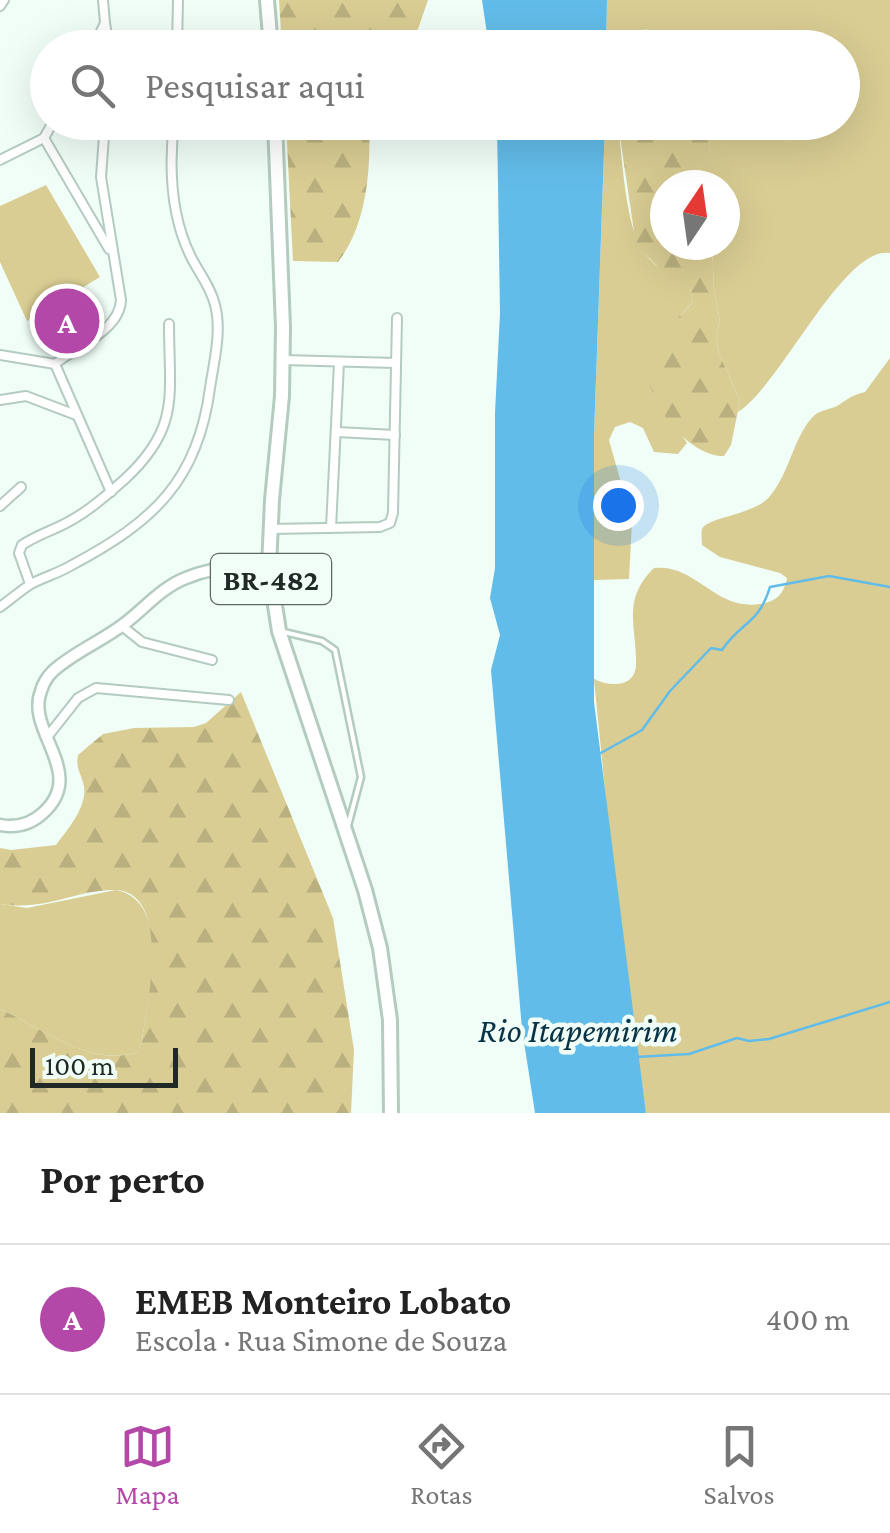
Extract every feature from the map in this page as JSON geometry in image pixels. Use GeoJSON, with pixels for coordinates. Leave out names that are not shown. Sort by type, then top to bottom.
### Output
{"type":"FeatureCollection","features":[{"type":"Feature","properties":{"kind":"highway"},"geometry":{"type":"LineString","coordinates":[[267,0],[269,30]]}},
{"type":"Feature","properties":{"kind":"highway","name":"BR-482"},"geometry":{"type":"LineString","coordinates":[[276,140],[283,360],[270,567],[279,630],[365,890],[380,948],[390,1020],[392,1113]]}},
{"type":"Feature","properties":{"kind":"street"},"geometry":{"type":"LineString","coordinates":[[102,0],[106,30]]}},
{"type":"Feature","properties":{"kind":"street"},"geometry":{"type":"LineString","coordinates":[[177,30],[178,0]]}},
{"type":"Feature","properties":{"kind":"street"},"geometry":{"type":"LineString","coordinates":[[102,30],[105,23]]}},
{"type":"Feature","properties":{"kind":"street"},"geometry":{"type":"LineString","coordinates":[[0,160],[40,140]]}},
{"type":"Feature","properties":{"kind":"street"},"geometry":{"type":"LineString","coordinates":[[45,140],[111,252]]}},
{"type":"Feature","properties":{"kind":"street"},"geometry":{"type":"LineString","coordinates":[[2,352],[55,364],[120,313],[101,177],[104,140]]}},
{"type":"Feature","properties":{"kind":"street"},"geometry":{"type":"LineString","coordinates":[[0,607],[30,584],[72,566],[159,505],[185,472],[202,437],[218,318],[209,288],[191,257],[178,222],[173,186],[174,140]]}},
{"type":"Feature","properties":{"kind":"street"},"geometry":{"type":"LineString","coordinates":[[270,529],[380,527],[390,523],[397,318]]}},
{"type":"Feature","properties":{"kind":"street"},"geometry":{"type":"LineString","coordinates":[[30,584],[19,553],[22,545],[76,518],[149,457],[166,422],[169,324]]}},
{"type":"Feature","properties":{"kind":"street"},"geometry":{"type":"LineString","coordinates":[[283,360],[396,364]]}},
{"type":"Feature","properties":{"kind":"street"},"geometry":{"type":"LineString","coordinates":[[331,528],[340,363]]}},
{"type":"Feature","properties":{"kind":"street"},"geometry":{"type":"LineString","coordinates":[[55,364],[111,492]]}},
{"type":"Feature","properties":{"kind":"street"},"geometry":{"type":"LineString","coordinates":[[0,400],[26,396],[76,415]]}},
{"type":"Feature","properties":{"kind":"street"},"geometry":{"type":"LineString","coordinates":[[337,432],[395,436]]}},
{"type":"Feature","properties":{"kind":"street"},"geometry":{"type":"LineString","coordinates":[[0,506],[21,486]]}},
{"type":"Feature","properties":{"kind":"street"},"geometry":{"type":"LineString","coordinates":[[0,825],[26,824],[50,806],[57,788],[59,770],[37,710],[43,685],[51,673],[122,626],[182,579],[224,567],[270,567]]}},
{"type":"Feature","properties":{"kind":"street"},"geometry":{"type":"LineString","coordinates":[[122,626],[142,642],[212,660]]}},
{"type":"Feature","properties":{"kind":"street"},"geometry":{"type":"LineString","coordinates":[[48,736],[78,698],[96,688],[229,700]]}},
{"type":"Feature","properties":{"kind":"lane"},"geometry":{"type":"LineString","coordinates":[[279,630],[322,641],[334,650],[362,776],[345,835]]}},
{"type":"Feature","properties":{"kind":"green space"},"geometry":{"type":"Polygon","coordinates":[[[279,0],[428,0],[417,30],[281,30],[279,0]]]}},
{"type":"Feature","properties":{"kind":"green space"},"geometry":{"type":"Polygon","coordinates":[[[607,0],[890,0],[890,253],[872,257],[853,271],[774,374],[738,412],[740,401],[719,353],[716,336],[720,321],[713,260],[740,260],[740,170],[709,170],[711,151],[707,140],[860,140],[860,30],[606,30],[607,0]]]}},
{"type":"Feature","properties":{"kind":"green space"},"geometry":{"type":"Polygon","coordinates":[[[287,140],[369,140],[365,195],[348,247],[338,262],[293,261],[287,140]]]}},
{"type":"Feature","properties":{"kind":"green space"},"geometry":{"type":"Polygon","coordinates":[[[604,140],[620,140],[628,205],[641,248],[657,266],[690,288],[693,302],[668,328],[651,390],[687,443],[678,454],[654,452],[643,428],[630,422],[615,427],[609,440],[632,522],[629,579],[594,580],[594,436],[604,140]]]}},
{"type":"Feature","properties":{"kind":"green space"},"geometry":{"type":"Polygon","coordinates":[[[621,140],[708,140],[713,164],[710,170],[650,170],[650,259],[636,245],[621,140]]]}},
{"type":"Feature","properties":{"kind":"green space"},"geometry":{"type":"Polygon","coordinates":[[[46,185],[100,277],[27,321],[0,262],[0,206],[46,185]]]}},
{"type":"Feature","properties":{"kind":"green space"},"geometry":{"type":"Polygon","coordinates":[[[651,260],[713,260],[720,321],[716,336],[719,353],[740,401],[731,445],[724,456],[693,445],[678,432],[665,417],[649,381],[647,364],[651,348],[693,302],[690,288],[665,274],[651,260]]]}},
{"type":"Feature","properties":{"kind":"green space"},"geometry":{"type":"Polygon","coordinates":[[[890,358],[890,1113],[646,1113],[613,870],[594,679],[621,684],[632,678],[636,664],[634,603],[637,591],[654,568],[678,571],[736,603],[760,604],[778,596],[787,578],[720,557],[702,545],[702,529],[770,496],[809,421],[865,392],[890,358]]]}},
{"type":"Feature","properties":{"kind":"green space"},"geometry":{"type":"Polygon","coordinates":[[[241,692],[333,918],[354,1050],[351,1113],[0,1113],[0,1009],[85,1050],[120,1056],[138,1052],[152,952],[144,908],[132,895],[113,890],[32,905],[0,904],[0,848],[56,845],[75,818],[84,795],[78,755],[103,734],[134,728],[194,727],[206,723],[241,692]]]}},
{"type":"Feature","properties":{"kind":"green space"},"geometry":{"type":"Polygon","coordinates":[[[116,890],[134,898],[145,912],[151,932],[151,978],[138,1052],[120,1056],[85,1050],[0,1009],[0,904],[27,908],[116,890]]]}},
{"type":"Feature","properties":{"kind":"water"},"geometry":{"type":"Polygon","coordinates":[[[482,0],[607,0],[606,30],[486,30],[482,0]]]}},
{"type":"Feature","properties":{"kind":"water","name":"Rio Itapemirim"},"geometry":{"type":"Polygon","coordinates":[[[497,140],[604,140],[594,436],[594,702],[646,1113],[535,1113],[522,1029],[491,670],[500,635],[490,598],[495,568],[495,413],[500,313],[497,140]]]}},
{"type":"Feature","properties":{"kind":"waterway"},"geometry":{"type":"LineString","coordinates":[[599,754],[642,730],[670,691],[711,648],[722,650],[755,616],[770,587],[829,576],[890,587]]}},
{"type":"Feature","properties":{"kind":"waterway"},"geometry":{"type":"LineString","coordinates":[[636,1057],[689,1054],[737,1038],[769,1039],[890,1002]]}},
{"type":"Feature","properties":{"kind":"place","name":"EMEB Monteiro Lobato"},"geometry":{"type":"Point","coordinates":[67,321]}}]}
